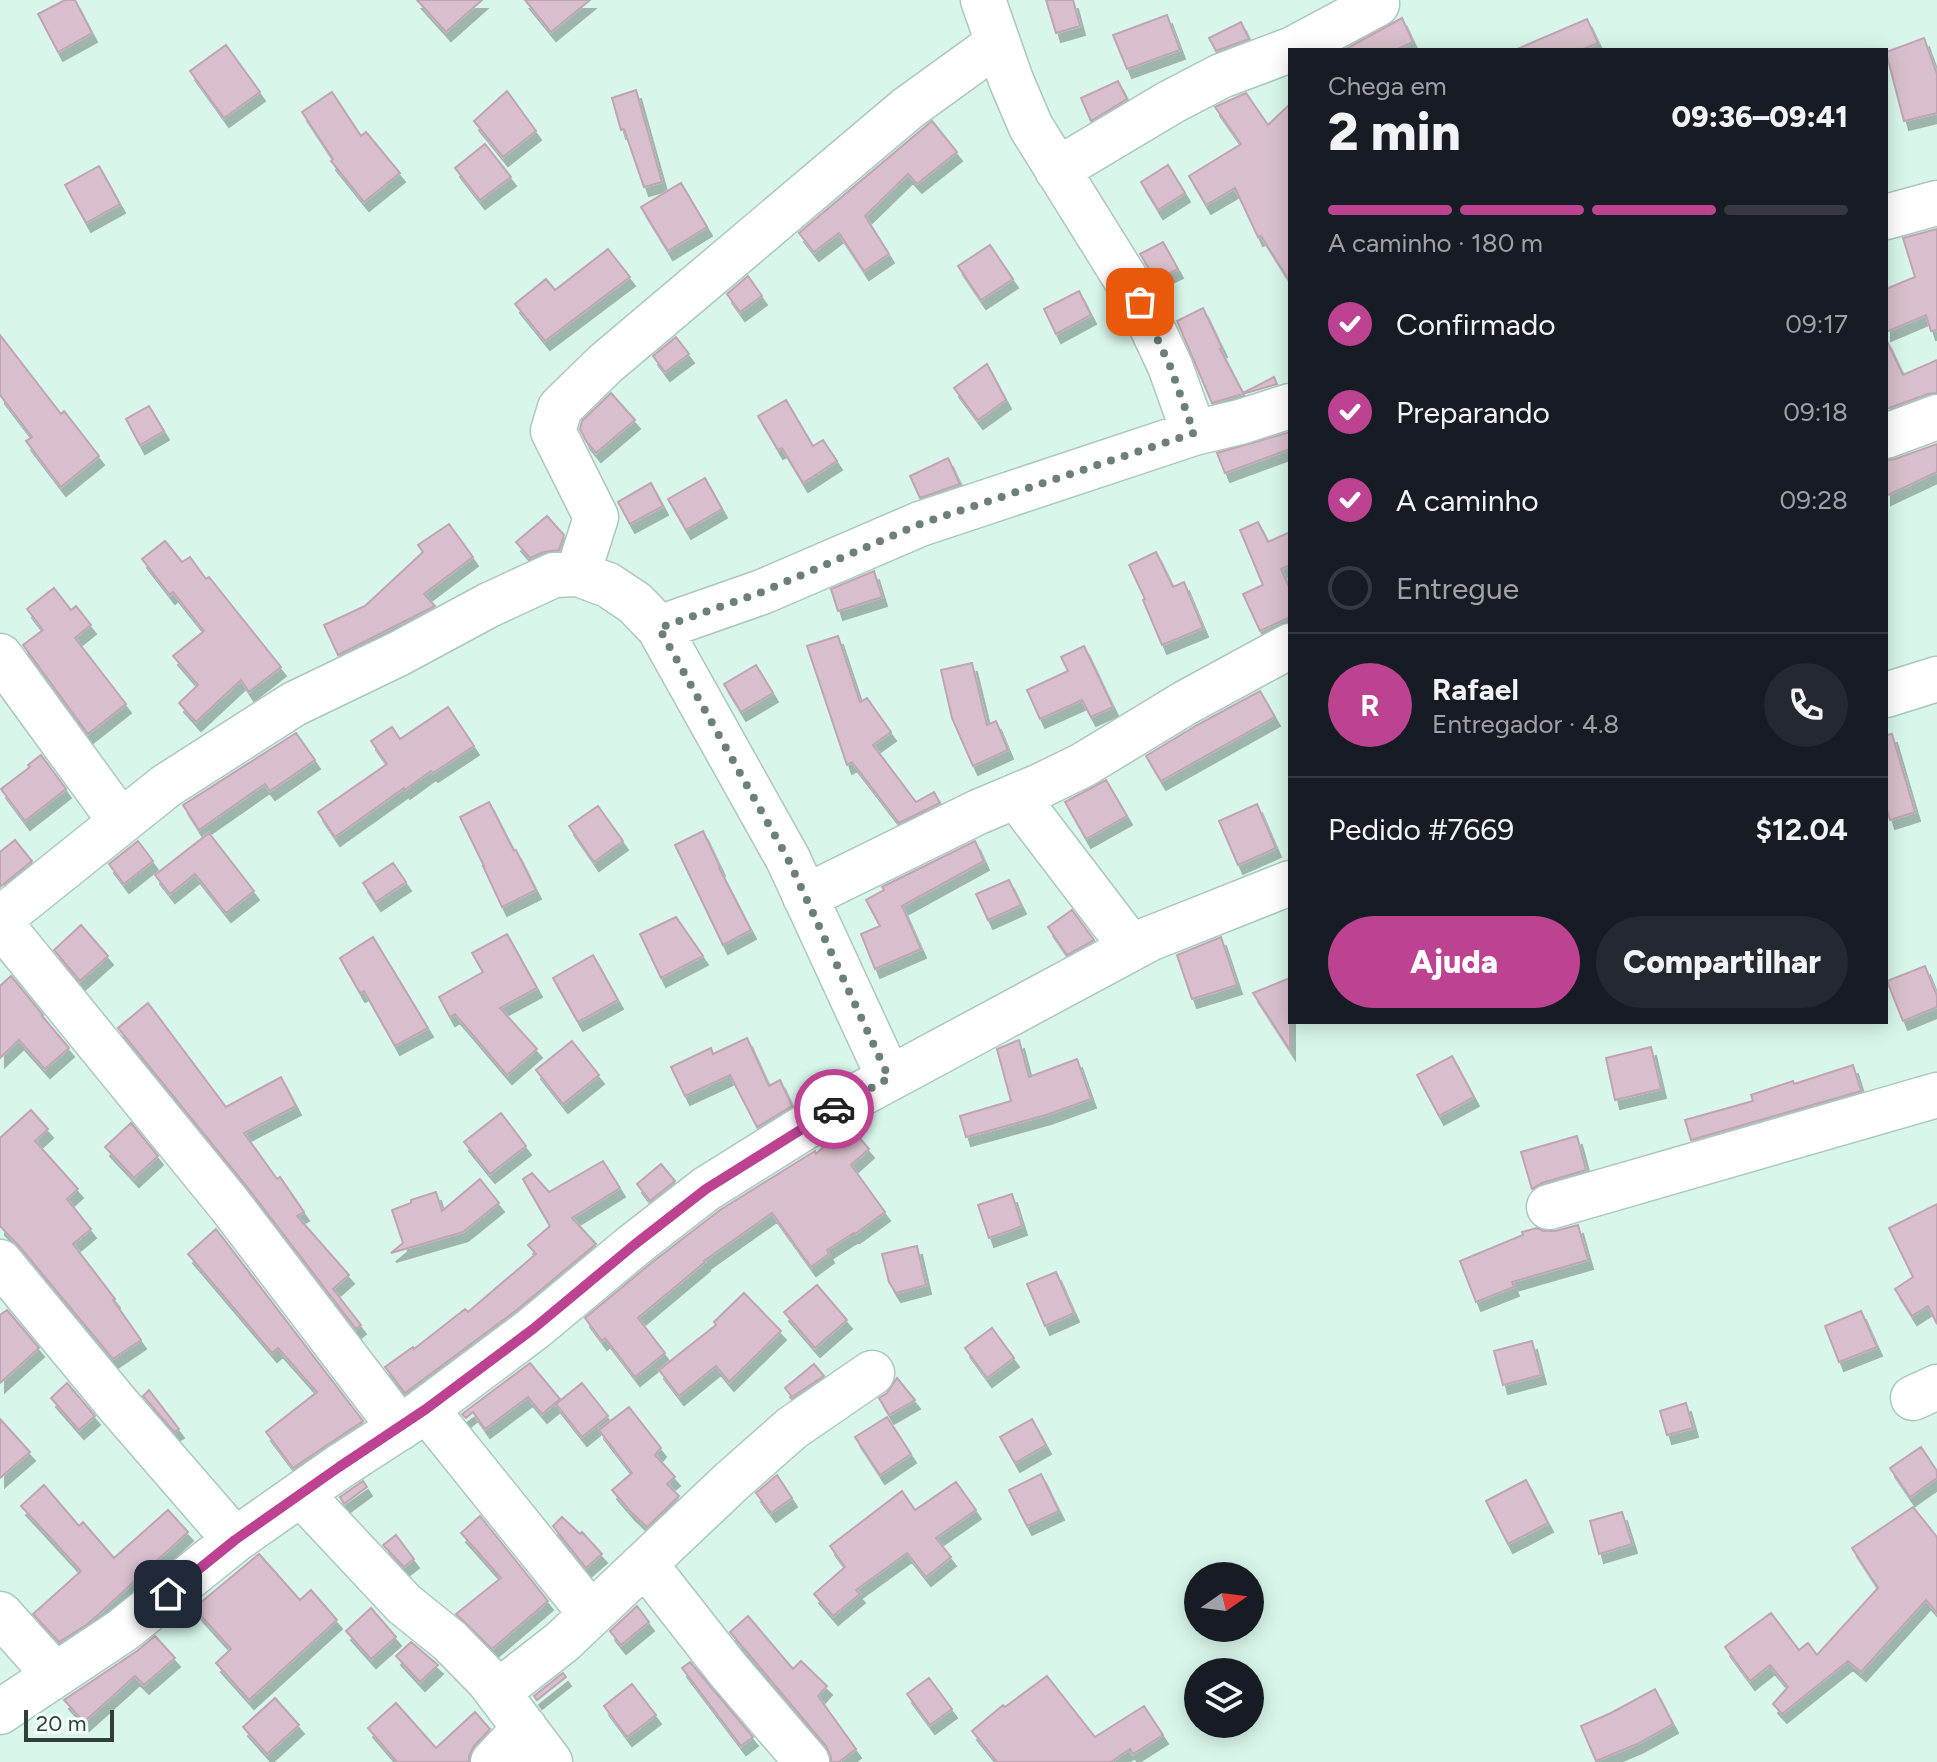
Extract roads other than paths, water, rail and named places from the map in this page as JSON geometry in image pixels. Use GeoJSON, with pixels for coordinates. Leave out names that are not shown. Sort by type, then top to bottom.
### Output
{"type":"FeatureCollection","features":[{"type":"Feature","properties":{"kind":"street"},"geometry":{"type":"LineString","coordinates":[[983,0],[1031,127],[1140,302],[1170,366],[1194,433]]}},
{"type":"Feature","properties":{"kind":"street"},"geometry":{"type":"LineString","coordinates":[[1294,48],[1377,4]]}},
{"type":"Feature","properties":{"kind":"street"},"geometry":{"type":"LineString","coordinates":[[578,574],[596,517],[553,431],[560,408],[605,364],[908,108],[998,43]]}},
{"type":"Feature","properties":{"kind":"street"},"geometry":{"type":"LineString","coordinates":[[1057,170],[1221,76],[1288,51]]}},
{"type":"Feature","properties":{"kind":"street"},"geometry":{"type":"LineString","coordinates":[[1888,216],[1937,203]]}},
{"type":"Feature","properties":{"kind":"street"},"geometry":{"type":"LineString","coordinates":[[659,628],[762,592],[920,524],[1194,433],[1288,407]]}},
{"type":"Feature","properties":{"kind":"street"},"geometry":{"type":"LineString","coordinates":[[1888,435],[1937,417]]}},
{"type":"Feature","properties":{"kind":"street"},"geometry":{"type":"LineString","coordinates":[[591,1614],[413,1418],[229,1204],[0,921],[166,786],[294,704],[554,575],[578,574],[608,585],[635,603],[659,628],[788,859],[889,1078]]}},
{"type":"Feature","properties":{"kind":"street"},"geometry":{"type":"LineString","coordinates":[[805,897],[978,812],[1083,765],[1185,703],[1288,647]]}},
{"type":"Feature","properties":{"kind":"street"},"geometry":{"type":"LineString","coordinates":[[0,656],[121,822]]}},
{"type":"Feature","properties":{"kind":"street"},"geometry":{"type":"LineString","coordinates":[[1888,694],[1937,680]]}},
{"type":"Feature","properties":{"kind":"street"},"geometry":{"type":"LineString","coordinates":[[1016,796],[1132,948]]}},
{"type":"Feature","properties":{"kind":"street"},"geometry":{"type":"LineString","coordinates":[[0,1712],[123,1630],[235,1540],[413,1418],[533,1329],[706,1189],[842,1104],[1149,939],[1288,884]]}},
{"type":"Feature","properties":{"kind":"street"},"geometry":{"type":"LineString","coordinates":[[1549,1207],[1937,1095]]}},
{"type":"Feature","properties":{"kind":"street"},"geometry":{"type":"LineString","coordinates":[[0,1262],[235,1540]]}},
{"type":"Feature","properties":{"kind":"street"},"geometry":{"type":"LineString","coordinates":[[498,1692],[562,1642],[792,1428],[872,1373]]}},
{"type":"Feature","properties":{"kind":"street"},"geometry":{"type":"LineString","coordinates":[[301,1494],[404,1604],[450,1641],[498,1692],[538,1745],[493,1762]]}},
{"type":"Feature","properties":{"kind":"street"},"geometry":{"type":"LineString","coordinates":[[645,1564],[729,1671],[807,1762]]}},
{"type":"Feature","properties":{"kind":"street"},"geometry":{"type":"LineString","coordinates":[[0,1614],[55,1675]]}}]}
